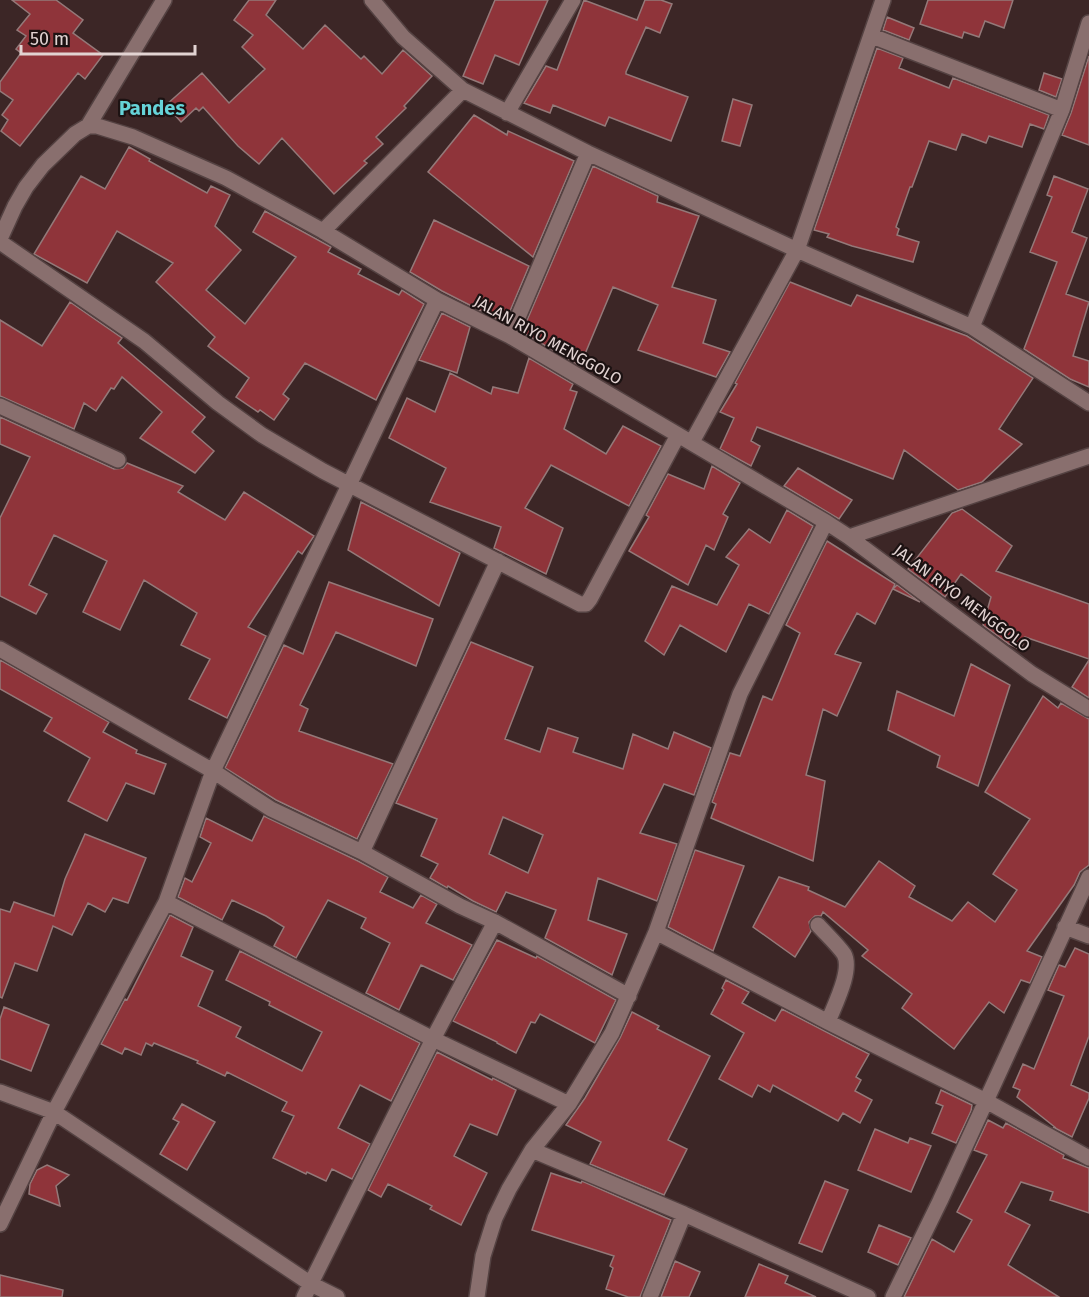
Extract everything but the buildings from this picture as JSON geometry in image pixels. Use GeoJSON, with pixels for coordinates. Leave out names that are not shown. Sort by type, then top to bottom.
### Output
{"type":"FeatureCollection","features":[{"type":"Feature","properties":{"kind":"street"},"geometry":{"type":"LineString","coordinates":[[164,0],[88,126],[75,134],[43,165],[15,206],[0,241],[144,341],[218,403],[262,435],[350,484],[577,602],[586,604],[590,599],[678,435]]}},
{"type":"Feature","properties":{"kind":"street"},"geometry":{"type":"LineString","coordinates":[[372,0],[403,37],[463,90],[588,153],[797,250],[972,327],[1089,403]]}},
{"type":"Feature","properties":{"kind":"street"},"geometry":{"type":"LineString","coordinates":[[507,113],[573,0]]}},
{"type":"Feature","properties":{"kind":"street"},"geometry":{"type":"LineString","coordinates":[[692,442],[797,250],[883,0]]}},
{"type":"Feature","properties":{"kind":"street"},"geometry":{"type":"LineString","coordinates":[[972,327],[1062,110],[1089,23]]}},
{"type":"Feature","properties":{"kind":"street"},"geometry":{"type":"LineString","coordinates":[[872,36],[1062,110]]}},
{"type":"Feature","properties":{"kind":"street"},"geometry":{"type":"LineString","coordinates":[[323,231],[463,90]]}},
{"type":"Feature","properties":{"kind":"street","name":"JALAN RIYO MENGGOLO"},"geometry":{"type":"LineString","coordinates":[[88,126],[112,130],[226,178],[323,231],[437,300],[510,336],[692,442],[849,537],[1032,674],[1089,710]]}},
{"type":"Feature","properties":{"kind":"street"},"geometry":{"type":"LineString","coordinates":[[510,336],[588,153]]}},
{"type":"Feature","properties":{"kind":"street"},"geometry":{"type":"LineString","coordinates":[[0,1224],[54,1112],[166,902],[213,771],[437,300]]}},
{"type":"Feature","properties":{"kind":"street"},"geometry":{"type":"LineString","coordinates":[[0,406],[118,460]]}},
{"type":"Feature","properties":{"kind":"street"},"geometry":{"type":"LineString","coordinates":[[849,537],[1089,456]]}},
{"type":"Feature","properties":{"kind":"street"},"geometry":{"type":"LineString","coordinates":[[477,1297],[489,1233],[508,1189],[532,1150],[569,1104],[612,1033],[656,932],[740,694],[826,522]]}},
{"type":"Feature","properties":{"kind":"street"},"geometry":{"type":"LineString","coordinates":[[362,852],[498,561]]}},
{"type":"Feature","properties":{"kind":"street"},"geometry":{"type":"LineString","coordinates":[[0,649],[213,771],[271,809],[362,852],[629,996]]}},
{"type":"Feature","properties":{"kind":"street"},"geometry":{"type":"LineString","coordinates":[[893,1297],[1089,877]]}},
{"type":"Feature","properties":{"kind":"street"},"geometry":{"type":"LineString","coordinates":[[166,902],[433,1039],[569,1104]]}},
{"type":"Feature","properties":{"kind":"street"},"geometry":{"type":"LineString","coordinates":[[308,1290],[433,1039],[495,922]]}},
{"type":"Feature","properties":{"kind":"street"},"geometry":{"type":"LineString","coordinates":[[818,925],[844,954],[847,962],[844,980],[828,1022]]}},
{"type":"Feature","properties":{"kind":"street"},"geometry":{"type":"LineString","coordinates":[[1065,927],[1089,936]]}},
{"type":"Feature","properties":{"kind":"street"},"geometry":{"type":"LineString","coordinates":[[656,932],[986,1101],[1089,1158]]}},
{"type":"Feature","properties":{"kind":"street"},"geometry":{"type":"LineString","coordinates":[[0,1092],[54,1112],[308,1290],[337,1297]]}},
{"type":"Feature","properties":{"kind":"street"},"geometry":{"type":"LineString","coordinates":[[532,1150],[684,1214],[868,1297]]}},
{"type":"Feature","properties":{"kind":"street"},"geometry":{"type":"LineString","coordinates":[[650,1297],[684,1214]]}},
{"type":"Feature","properties":{"kind":"district","name":"Pandes"},"geometry":{"type":"Point","coordinates":[152,108]}}]}
